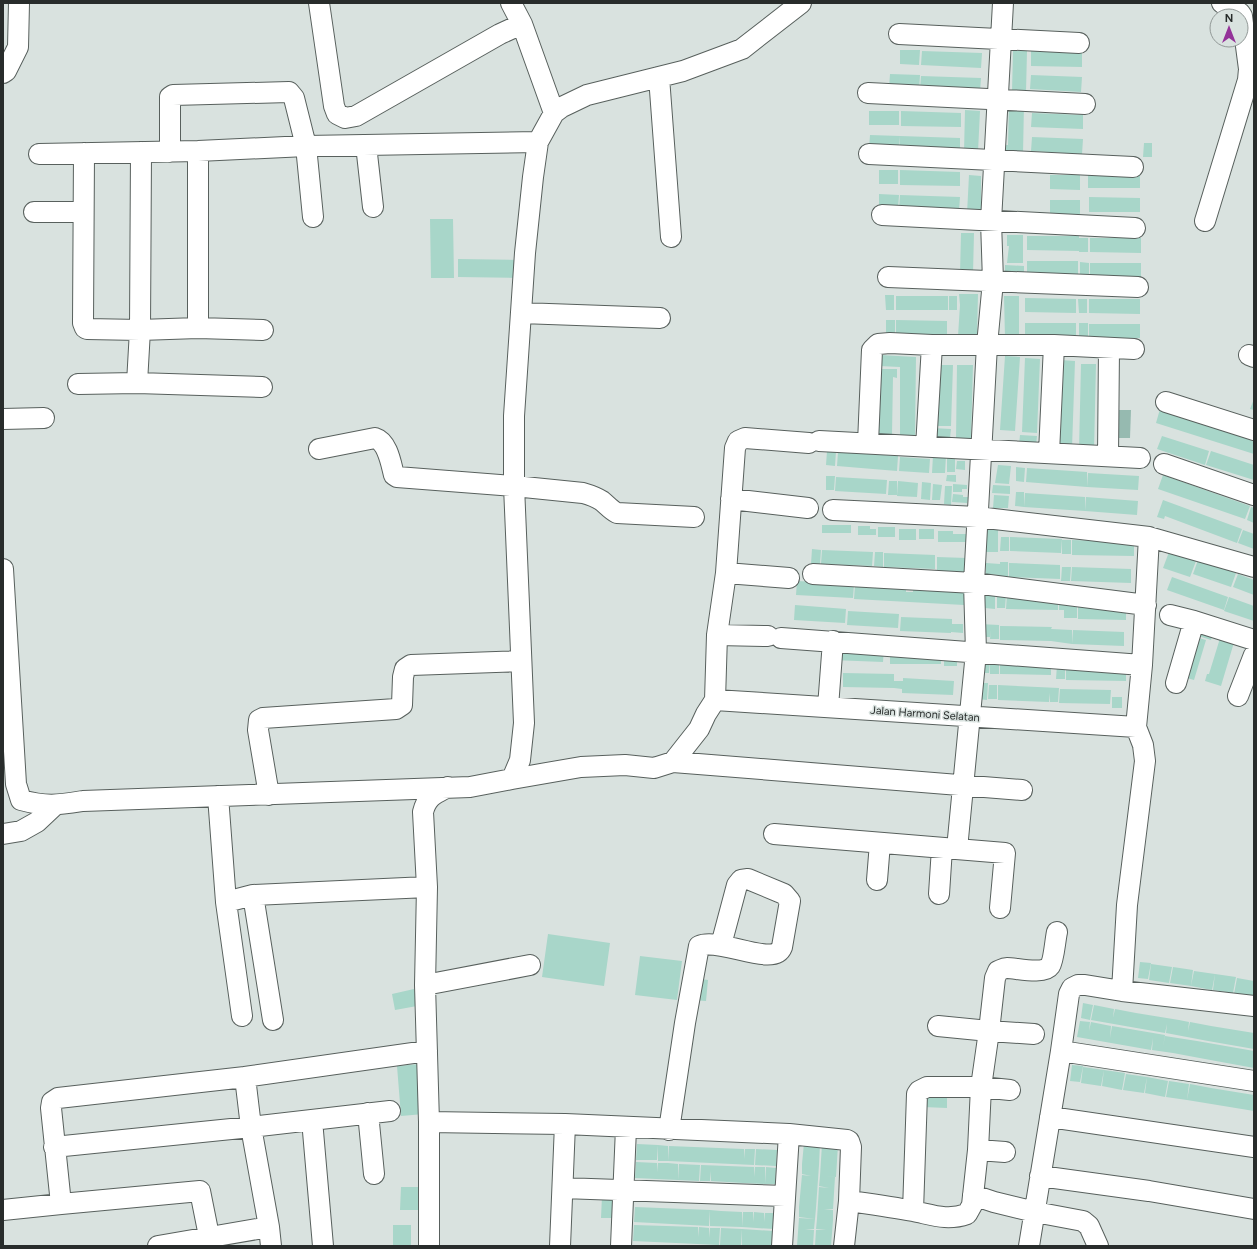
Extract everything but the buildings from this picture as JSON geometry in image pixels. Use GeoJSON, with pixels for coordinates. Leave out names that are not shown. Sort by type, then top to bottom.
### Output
{"type":"FeatureCollection","features":[{"type":"Feature","properties":{"kind":"street"},"geometry":{"type":"LineString","coordinates":[[3,73],[6,71],[18,47],[19,3]]}},
{"type":"Feature","properties":{"kind":"street"},"geometry":{"type":"LineString","coordinates":[[319,3],[334,106],[337,114],[345,118],[356,116],[500,34],[522,24]]}},
{"type":"Feature","properties":{"kind":"street"},"geometry":{"type":"LineString","coordinates":[[511,3],[522,24],[554,113]]}},
{"type":"Feature","properties":{"kind":"street"},"geometry":{"type":"LineString","coordinates":[[512,779],[520,760],[524,723],[514,486],[514,416],[528,222],[538,142],[554,113],[587,95],[659,77],[742,49],[802,3]]}},
{"type":"Feature","properties":{"kind":"street"},"geometry":{"type":"LineString","coordinates":[[939,894],[963,784],[976,652],[974,583],[987,345],[993,281],[991,221],[1003,3]]}},
{"type":"Feature","properties":{"kind":"street"},"geometry":{"type":"LineString","coordinates":[[1205,221],[1248,80],[1249,69],[1242,16],[1240,13],[1222,3]]}},
{"type":"Feature","properties":{"kind":"street"},"geometry":{"type":"LineString","coordinates":[[899,34],[1079,43]]}},
{"type":"Feature","properties":{"kind":"street"},"geometry":{"type":"LineString","coordinates":[[659,77],[671,237]]}},
{"type":"Feature","properties":{"kind":"street"},"geometry":{"type":"LineString","coordinates":[[170,152],[171,96],[175,94],[289,92],[294,98],[306,146],[313,218]]}},
{"type":"Feature","properties":{"kind":"street"},"geometry":{"type":"LineString","coordinates":[[868,93],[1085,104]]}},
{"type":"Feature","properties":{"kind":"street"},"geometry":{"type":"LineString","coordinates":[[39,154],[170,152],[306,146],[538,142]]}},
{"type":"Feature","properties":{"kind":"street"},"geometry":{"type":"LineString","coordinates":[[366,145],[373,207]]}},
{"type":"Feature","properties":{"kind":"street"},"geometry":{"type":"LineString","coordinates":[[198,151],[198,328]]}},
{"type":"Feature","properties":{"kind":"street"},"geometry":{"type":"LineString","coordinates":[[137,383],[140,330],[141,152]]}},
{"type":"Feature","properties":{"kind":"street"},"geometry":{"type":"LineString","coordinates":[[84,153],[83,326],[87,329],[140,330],[198,328],[263,330]]}},
{"type":"Feature","properties":{"kind":"street"},"geometry":{"type":"LineString","coordinates":[[869,154],[1133,167]]}},
{"type":"Feature","properties":{"kind":"street"},"geometry":{"type":"LineString","coordinates":[[34,212],[83,212]]}},
{"type":"Feature","properties":{"kind":"street"},"geometry":{"type":"LineString","coordinates":[[882,215],[1136,228]]}},
{"type":"Feature","properties":{"kind":"street"},"geometry":{"type":"LineString","coordinates":[[888,277],[1138,287]]}},
{"type":"Feature","properties":{"kind":"street"},"geometry":{"type":"LineString","coordinates":[[521,313],[660,318]]}},
{"type":"Feature","properties":{"kind":"street"},"geometry":{"type":"LineString","coordinates":[[868,443],[872,350],[878,344],[1054,345],[1134,349]]}},
{"type":"Feature","properties":{"kind":"street"},"geometry":{"type":"LineString","coordinates":[[926,447],[932,345]]}},
{"type":"Feature","properties":{"kind":"street"},"geometry":{"type":"LineString","coordinates":[[1049,453],[1054,345]]}},
{"type":"Feature","properties":{"kind":"street"},"geometry":{"type":"LineString","coordinates":[[1108,456],[1109,348]]}},
{"type":"Feature","properties":{"kind":"street"},"geometry":{"type":"LineString","coordinates":[[78,384],[137,383],[262,387]]}},
{"type":"Feature","properties":{"kind":"street"},"geometry":{"type":"LineString","coordinates":[[1166,402],[1254,430]]}},
{"type":"Feature","properties":{"kind":"street"},"geometry":{"type":"LineString","coordinates":[[3,419],[44,418]]}},
{"type":"Feature","properties":{"kind":"street"},"geometry":{"type":"LineString","coordinates":[[319,449],[375,438],[384,444],[394,475],[397,476],[583,493],[593,495],[613,511],[617,512],[694,517]]}},
{"type":"Feature","properties":{"kind":"street"},"geometry":{"type":"LineString","coordinates":[[673,762],[699,729],[714,700],[717,634],[726,573],[730,499],[735,448],[738,441],[745,438],[868,443],[1140,458]]}},
{"type":"Feature","properties":{"kind":"street"},"geometry":{"type":"LineString","coordinates":[[1164,464],[1254,495]]}},
{"type":"Feature","properties":{"kind":"street"},"geometry":{"type":"LineString","coordinates":[[730,499],[808,508]]}},
{"type":"Feature","properties":{"kind":"street"},"geometry":{"type":"LineString","coordinates":[[833,510],[977,518],[1149,537],[1254,568]]}},
{"type":"Feature","properties":{"kind":"street"},"geometry":{"type":"LineString","coordinates":[[1122,991],[1127,905],[1145,761],[1143,745],[1136,728],[1142,665],[1149,537]]}},
{"type":"Feature","properties":{"kind":"street"},"geometry":{"type":"LineString","coordinates":[[3,569],[16,784],[21,800],[36,804],[54,806],[83,801],[470,787],[581,767],[625,765],[654,768],[673,762],[963,784],[1022,790]]}},
{"type":"Feature","properties":{"kind":"street"},"geometry":{"type":"LineString","coordinates":[[726,573],[789,578]]}},
{"type":"Feature","properties":{"kind":"street"},"geometry":{"type":"LineString","coordinates":[[813,574],[974,583],[1146,605]]}},
{"type":"Feature","properties":{"kind":"street"},"geometry":{"type":"LineString","coordinates":[[1170,615],[1254,640]]}},
{"type":"Feature","properties":{"kind":"street"},"geometry":{"type":"LineString","coordinates":[[1176,683],[1194,621]]}},
{"type":"Feature","properties":{"kind":"street"},"geometry":{"type":"LineString","coordinates":[[717,634],[833,641],[1142,665]]}},
{"type":"Feature","properties":{"kind":"street"},"geometry":{"type":"LineString","coordinates":[[828,706],[833,641]]}},
{"type":"Feature","properties":{"kind":"street"},"geometry":{"type":"LineString","coordinates":[[1238,696],[1254,655]]}},
{"type":"Feature","properties":{"kind":"street"},"geometry":{"type":"LineString","coordinates":[[269,795],[258,730],[259,720],[263,718],[396,709],[402,705],[403,677],[405,669],[411,665],[521,661]]}},
{"type":"Feature","properties":{"kind":"street","name":"Jalan Harmoni Selatan"},"geometry":{"type":"LineString","coordinates":[[714,700],[828,706],[970,718],[1136,728]]}},
{"type":"Feature","properties":{"kind":"street"},"geometry":{"type":"LineString","coordinates":[[429,1246],[429,1122],[425,985],[427,888],[423,812],[426,803],[433,794],[448,787]]}},
{"type":"Feature","properties":{"kind":"street"},"geometry":{"type":"LineString","coordinates":[[218,796],[226,902],[242,1016]]}},
{"type":"Feature","properties":{"kind":"street"},"geometry":{"type":"LineString","coordinates":[[3,834],[21,831],[37,822],[54,806]]}},
{"type":"Feature","properties":{"kind":"street"},"geometry":{"type":"LineString","coordinates":[[774,834],[1005,853],[1000,908]]}},
{"type":"Feature","properties":{"kind":"street"},"geometry":{"type":"LineString","coordinates":[[877,880],[880,843]]}},
{"type":"Feature","properties":{"kind":"street"},"geometry":{"type":"LineString","coordinates":[[226,902],[253,895],[427,888]]}},
{"type":"Feature","properties":{"kind":"street"},"geometry":{"type":"LineString","coordinates":[[253,895],[273,1020]]}},
{"type":"Feature","properties":{"kind":"street"},"geometry":{"type":"LineString","coordinates":[[849,1201],[913,1211],[939,1218],[957,1218],[967,1214],[972,1205],[978,1150],[981,1087],[995,978],[998,971],[1005,968],[1040,970],[1050,967],[1057,932]]}},
{"type":"Feature","properties":{"kind":"street"},"geometry":{"type":"LineString","coordinates":[[669,1130],[699,946],[704,944],[721,945]]}},
{"type":"Feature","properties":{"kind":"street"},"geometry":{"type":"LineString","coordinates":[[425,985],[530,965]]}},
{"type":"Feature","properties":{"kind":"street"},"geometry":{"type":"LineString","coordinates":[[1029,1246],[1069,994],[1072,988],[1078,985],[1086,985],[1122,991],[1254,1006]]}},
{"type":"Feature","properties":{"kind":"street"},"geometry":{"type":"LineString","coordinates":[[938,1026],[1034,1034]]}},
{"type":"Feature","properties":{"kind":"street"},"geometry":{"type":"LineString","coordinates":[[61,1204],[50,1108],[52,1102],[58,1098],[245,1077],[427,1051]]}},
{"type":"Feature","properties":{"kind":"street"},"geometry":{"type":"LineString","coordinates":[[1061,1051],[1254,1081]]}},
{"type":"Feature","properties":{"kind":"street"},"geometry":{"type":"LineString","coordinates":[[160,1246],[270,1237],[251,1127],[245,1077]]}},
{"type":"Feature","properties":{"kind":"street"},"geometry":{"type":"LineString","coordinates":[[913,1211],[917,1094],[919,1091],[927,1087],[981,1087],[1010,1090]]}},
{"type":"Feature","properties":{"kind":"street"},"geometry":{"type":"LineString","coordinates":[[54,1147],[390,1111]]}},
{"type":"Feature","properties":{"kind":"street"},"geometry":{"type":"LineString","coordinates":[[368,1113],[374,1174]]}},
{"type":"Feature","properties":{"kind":"street"},"geometry":{"type":"LineString","coordinates":[[1050,1118],[1254,1147]]}},
{"type":"Feature","properties":{"kind":"street"},"geometry":{"type":"LineString","coordinates":[[312,1120],[323,1246]]}},
{"type":"Feature","properties":{"kind":"street"},"geometry":{"type":"LineString","coordinates":[[429,1122],[565,1124],[669,1130],[789,1134],[847,1140],[852,1147],[849,1201],[844,1246]]}},
{"type":"Feature","properties":{"kind":"street"},"geometry":{"type":"LineString","coordinates":[[560,1246],[565,1124]]}},
{"type":"Feature","properties":{"kind":"street"},"geometry":{"type":"LineString","coordinates":[[621,1246],[626,1128]]}},
{"type":"Feature","properties":{"kind":"street"},"geometry":{"type":"LineString","coordinates":[[782,1246],[789,1134]]}},
{"type":"Feature","properties":{"kind":"street"},"geometry":{"type":"LineString","coordinates":[[978,1150],[1005,1152]]}},
{"type":"Feature","properties":{"kind":"street"},"geometry":{"type":"LineString","coordinates":[[1040,1176],[1149,1191],[1254,1209]]}},
{"type":"Feature","properties":{"kind":"street"},"geometry":{"type":"LineString","coordinates":[[563,1188],[785,1196]]}},
{"type":"Feature","properties":{"kind":"street"},"geometry":{"type":"LineString","coordinates":[[3,1210],[197,1190],[200,1191],[210,1241]]}},
{"type":"Feature","properties":{"kind":"street"},"geometry":{"type":"LineString","coordinates":[[973,1195],[1035,1212],[1083,1220],[1089,1226],[1098,1245]]}},
{"type":"Feature","properties":{"kind":"green space"},"geometry":{"type":"Polygon","coordinates":[[[1119,410],[1131,410],[1130,438],[1118,438],[1119,410]]]}}]}
